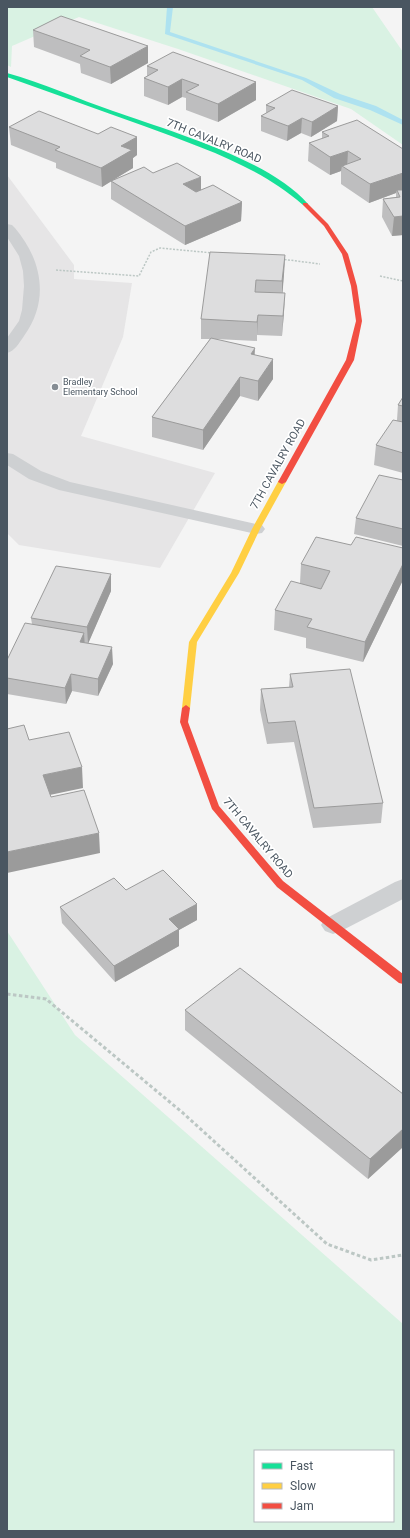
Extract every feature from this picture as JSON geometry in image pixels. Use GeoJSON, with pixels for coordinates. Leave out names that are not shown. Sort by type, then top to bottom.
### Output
{"type":"FeatureCollection","features":[{"type":"Feature","properties":{"kind":"street","name":"7TH CAVALRY ROAD"},"geometry":{"type":"LineString","coordinates":[[7,75],[222,154],[263,174],[297,196],[326,225],[344,254],[354,286],[359,321],[350,360],[256,529],[235,573],[193,642],[184,722],[214,807],[280,884],[403,980]]}},
{"type":"Feature","properties":{"kind":"street"},"geometry":{"type":"LineString","coordinates":[[333,925],[403,888]]}},
{"type":"Feature","properties":{"kind":"lane"},"geometry":{"type":"LineString","coordinates":[[7,228],[16,238],[26,256],[31,277],[32,294],[28,318],[7,348]]}},
{"type":"Feature","properties":{"kind":"lane"},"geometry":{"type":"LineString","coordinates":[[7,458],[35,475],[64,486],[256,529]]}},
{"type":"Feature","properties":{"kind":"path"},"geometry":{"type":"LineString","coordinates":[[28,265],[54,270],[139,276],[151,252],[160,248],[216,253]]}},
{"type":"Feature","properties":{"kind":"path"},"geometry":{"type":"LineString","coordinates":[[277,259],[316,263]]}},
{"type":"Feature","properties":{"kind":"path"},"geometry":{"type":"LineString","coordinates":[[376,275],[403,281]]}},
{"type":"Feature","properties":{"kind":"path"},"geometry":{"type":"LineString","coordinates":[[7,994],[46,999],[184,1112],[327,1244],[371,1260],[403,1255]]}},
{"type":"Feature","properties":{"kind":"shaded area","name":"Bradley Elementary School"},"geometry":{"type":"Polygon","coordinates":[[[7,175],[74,265],[74,279],[132,283],[123,337],[81,436],[215,473],[160,568],[19,545],[7,533],[7,175]]]}},
{"type":"Feature","properties":{"kind":"green space"},"geometry":{"type":"Polygon","coordinates":[[[7,7],[372,7],[403,52],[403,145],[351,109],[178,49],[79,17],[12,46],[11,67],[7,65],[7,7]]]}},
{"type":"Feature","properties":{"kind":"green space"},"geometry":{"type":"Polygon","coordinates":[[[7,931],[75,1035],[403,1324],[403,1531],[7,1531],[7,931]]]}},
{"type":"Feature","properties":{"kind":"building"},"geometry":{"type":"Polygon","coordinates":[[[61,16],[148,46],[110,67],[80,56],[90,50],[33,30],[61,16]]]}},
{"type":"Feature","properties":{"kind":"building"},"geometry":{"type":"Polygon","coordinates":[[[173,52],[256,82],[218,104],[186,92],[199,85],[182,79],[168,87],[144,78],[158,70],[147,66],[173,52]]]}},
{"type":"Feature","properties":{"kind":"building"},"geometry":{"type":"Polygon","coordinates":[[[292,90],[338,106],[312,122],[302,118],[288,126],[261,116],[275,108],[266,105],[292,90]]]}},
{"type":"Feature","properties":{"kind":"building"},"geometry":{"type":"Polygon","coordinates":[[[39,111],[98,134],[111,127],[137,137],[121,146],[132,150],[101,168],[55,150],[60,147],[9,127],[39,111]]]}},
{"type":"Feature","properties":{"kind":"building"},"geometry":{"type":"Polygon","coordinates":[[[357,120],[403,149],[403,173],[370,184],[342,166],[361,159],[348,151],[330,157],[309,143],[329,136],[322,132],[357,120]]]}},
{"type":"Feature","properties":{"kind":"building"},"geometry":{"type":"Polygon","coordinates":[[[177,163],[201,177],[183,184],[196,192],[213,185],[242,202],[185,226],[111,181],[144,167],[153,173],[177,163]]]}},
{"type":"Feature","properties":{"kind":"building"},"geometry":{"type":"Polygon","coordinates":[[[397,190],[403,190],[403,216],[394,217],[383,199],[400,197],[397,190]]]}},
{"type":"Feature","properties":{"kind":"building"},"geometry":{"type":"Polygon","coordinates":[[[210,252],[285,255],[282,281],[256,280],[255,292],[285,293],[283,316],[258,315],[257,322],[201,319],[210,252]]]}},
{"type":"Feature","properties":{"kind":"building"},"geometry":{"type":"Polygon","coordinates":[[[211,338],[255,348],[251,354],[273,359],[258,381],[240,377],[203,430],[152,417],[211,338]]]}},
{"type":"Feature","properties":{"kind":"building"},"geometry":{"type":"Polygon","coordinates":[[[403,397],[403,406],[398,405],[403,397]]]}},
{"type":"Feature","properties":{"kind":"building"},"geometry":{"type":"Polygon","coordinates":[[[393,420],[403,422],[403,453],[376,445],[393,420]]]}},
{"type":"Feature","properties":{"kind":"building"},"geometry":{"type":"Polygon","coordinates":[[[379,475],[403,480],[403,529],[356,518],[379,475]]]}},
{"type":"Feature","properties":{"kind":"building"},"geometry":{"type":"Polygon","coordinates":[[[316,537],[351,545],[356,537],[403,548],[403,564],[365,642],[307,627],[312,619],[275,610],[291,581],[321,589],[330,571],[301,564],[316,537]]]}},
{"type":"Feature","properties":{"kind":"building"},"geometry":{"type":"Polygon","coordinates":[[[56,566],[111,574],[87,627],[31,618],[56,566]]]}},
{"type":"Feature","properties":{"kind":"building"},"geometry":{"type":"Polygon","coordinates":[[[25,623],[84,633],[80,642],[112,647],[98,679],[71,674],[65,688],[7,678],[7,660],[25,623]]]}},
{"type":"Feature","properties":{"kind":"building"},"geometry":{"type":"Polygon","coordinates":[[[350,669],[383,803],[314,808],[295,721],[268,723],[261,689],[293,687],[290,674],[350,669]]]}},
{"type":"Feature","properties":{"kind":"building"},"geometry":{"type":"Polygon","coordinates":[[[24,725],[29,740],[69,732],[82,767],[43,775],[51,797],[84,790],[99,833],[7,852],[7,729],[24,725]]]}},
{"type":"Feature","properties":{"kind":"building"},"geometry":{"type":"Polygon","coordinates":[[[163,870],[197,904],[169,919],[179,929],[114,966],[60,907],[114,878],[126,890],[163,870]]]}},
{"type":"Feature","properties":{"kind":"building"},"geometry":{"type":"Polygon","coordinates":[[[240,968],[403,1094],[403,1129],[370,1159],[185,1010],[240,968]]]}},
{"type":"Feature","properties":{"kind":"waterway"},"geometry":{"type":"LineString","coordinates":[[170,7],[167,33],[304,79],[337,96],[373,108],[403,123]]}},
{"type":"Feature","properties":{"kind":"traffic: fast"},"geometry":{"type":"LineString","coordinates":[[7,75],[188,140],[252,167],[289,190],[305,204]]}},
{"type":"Feature","properties":{"kind":"traffic: slow"},"geometry":{"type":"LineString","coordinates":[[186,708],[193,642],[235,573],[256,529],[282,482]]}},
{"type":"Feature","properties":{"kind":"traffic: jam"},"geometry":{"type":"LineString","coordinates":[[282,482],[350,360],[359,321],[354,286],[345,254],[326,225],[305,204]]}},
{"type":"Feature","properties":{"kind":"traffic: jam"},"geometry":{"type":"LineString","coordinates":[[186,708],[184,722],[215,807],[280,884],[403,980]]}},
{"type":"Feature","properties":{"kind":"place","name":"Bradley Elementary School"},"geometry":{"type":"Point","coordinates":[55,387]}}]}
